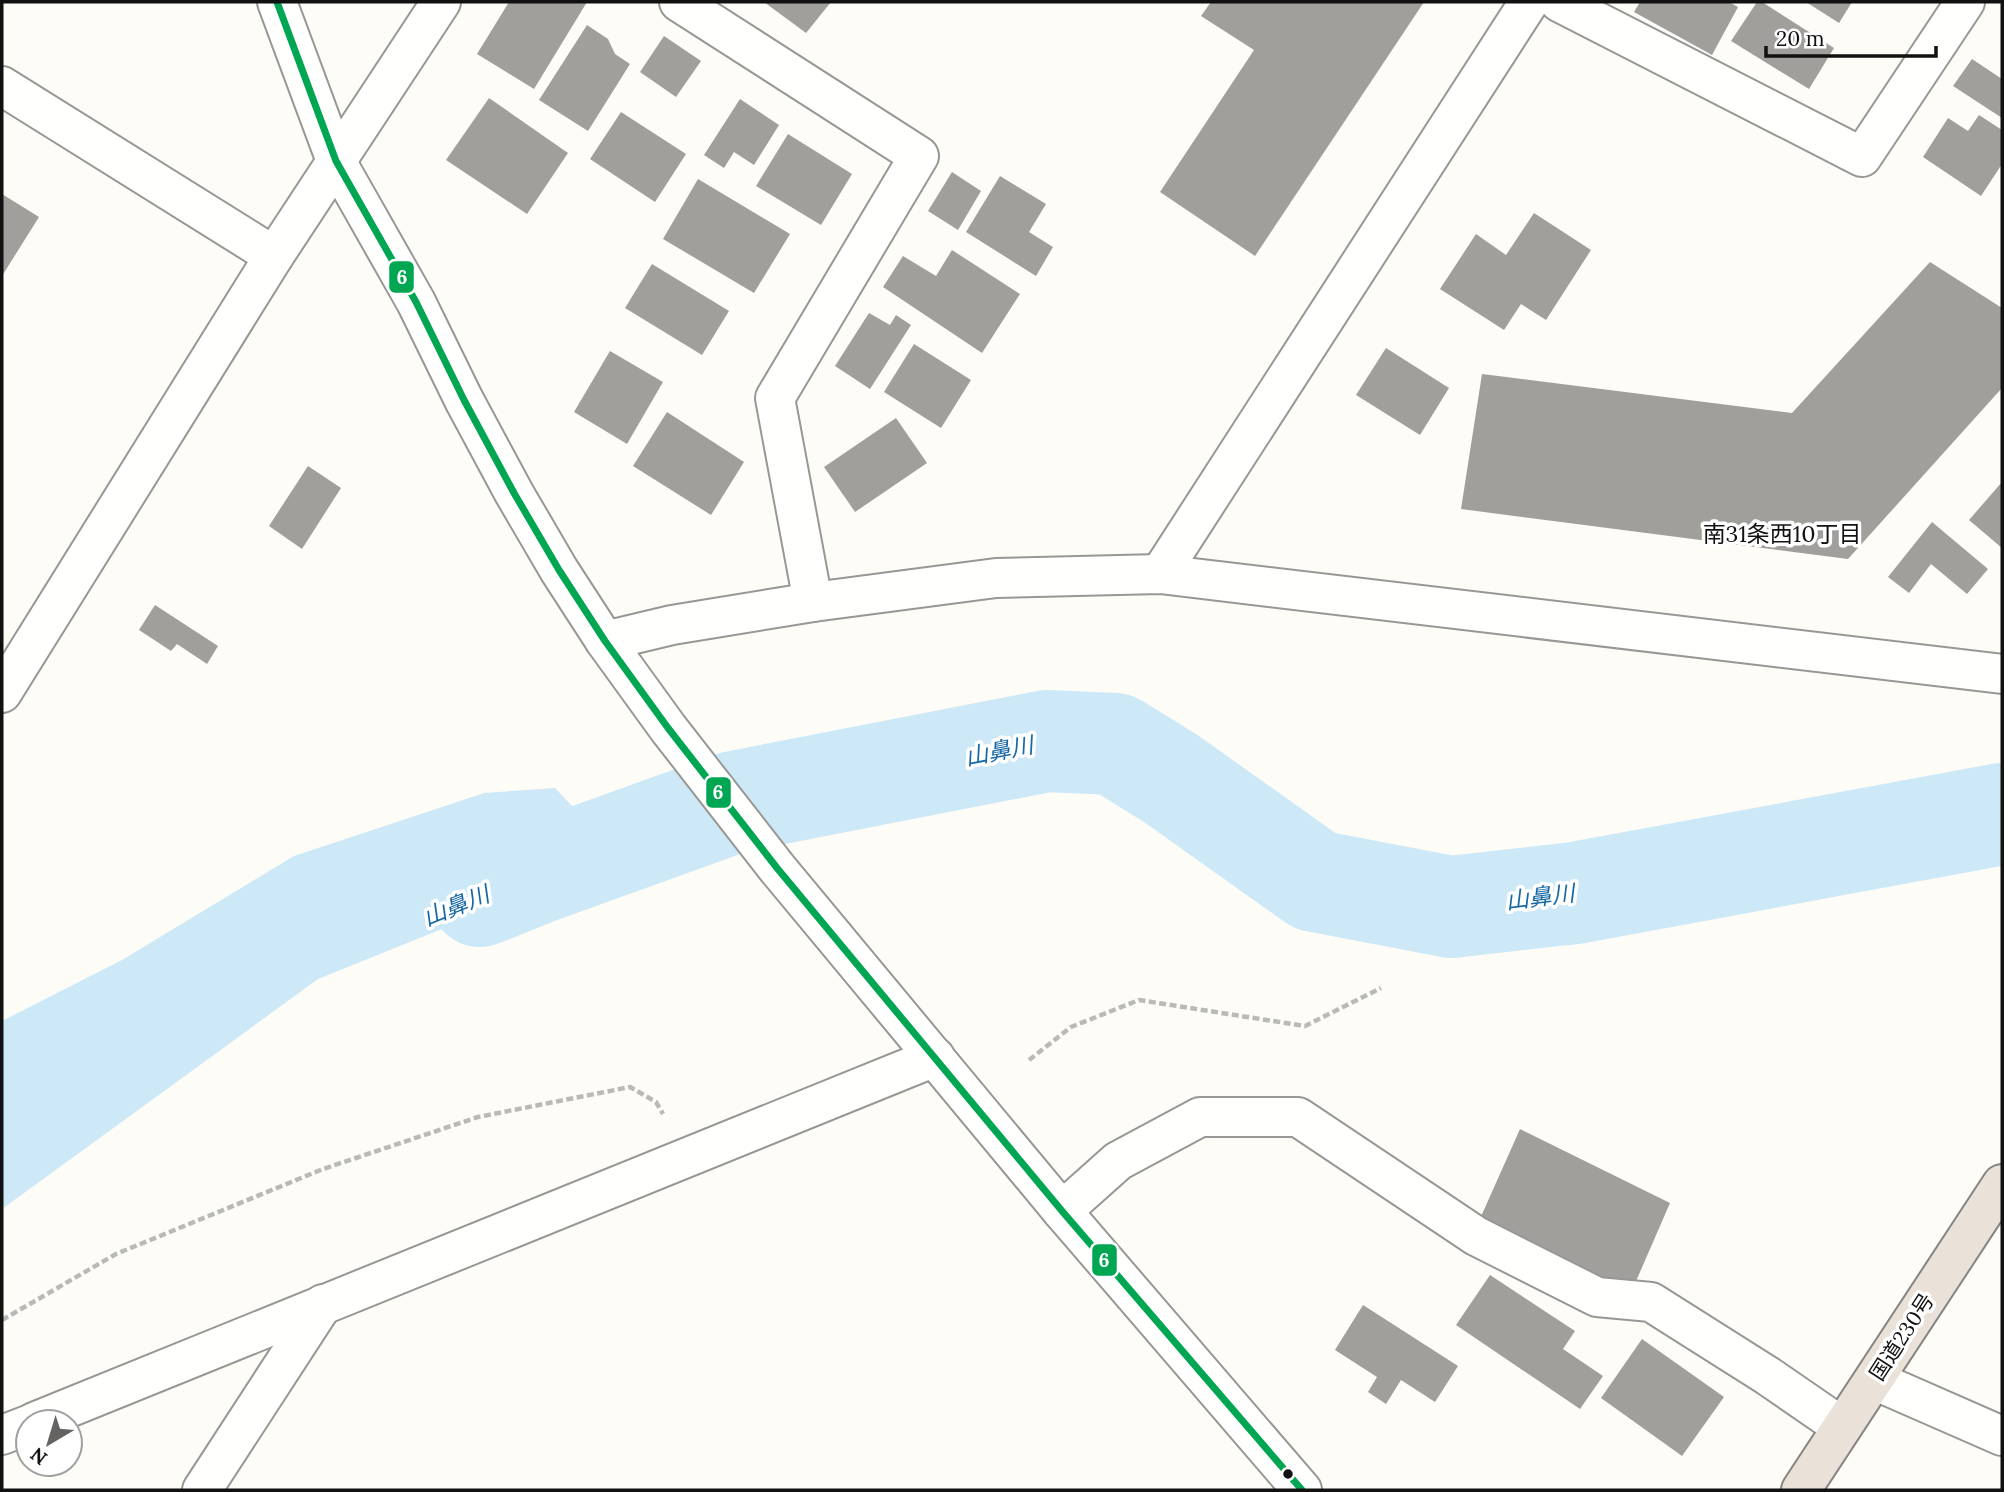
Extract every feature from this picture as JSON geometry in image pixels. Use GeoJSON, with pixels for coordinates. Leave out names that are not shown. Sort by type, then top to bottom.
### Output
{"type":"FeatureCollection","features":[{"type":"Feature","properties":{"kind":"highway","name":"国道230号"},"geometry":{"type":"LineString","coordinates":[[1801,1490],[2002,1184]]}},
{"type":"Feature","properties":{"kind":"street"},"geometry":{"type":"LineString","coordinates":[[277,2],[336,161],[416,302],[514,493],[605,641],[668,728],[777,868],[1062,1211],[1302,1490]]}},
{"type":"Feature","properties":{"kind":"street"},"geometry":{"type":"LineString","coordinates":[[2,693],[274,256],[441,2]]}},
{"type":"Feature","properties":{"kind":"street"},"geometry":{"type":"LineString","coordinates":[[679,2],[919,156],[775,398],[813,602]]}},
{"type":"Feature","properties":{"kind":"street"},"geometry":{"type":"LineString","coordinates":[[1160,574],[1529,2]]}},
{"type":"Feature","properties":{"kind":"street"},"geometry":{"type":"LineString","coordinates":[[1559,2],[1863,157],[1965,2]]}},
{"type":"Feature","properties":{"kind":"street"},"geometry":{"type":"LineString","coordinates":[[2,86],[274,256]]}},
{"type":"Feature","properties":{"kind":"street"},"geometry":{"type":"LineString","coordinates":[[605,641],[672,625],[813,602],[996,578],[1160,574],[2002,674]]}},
{"type":"Feature","properties":{"kind":"street"},"geometry":{"type":"LineString","coordinates":[[68,1408],[935,1057]]}},
{"type":"Feature","properties":{"kind":"street"},"geometry":{"type":"LineString","coordinates":[[1062,1211],[1118,1161],[1200,1117],[1298,1117],[1476,1236],[1597,1297],[1651,1302],[1768,1376],[1842,1427]]}},
{"type":"Feature","properties":{"kind":"street"},"geometry":{"type":"LineString","coordinates":[[202,1490],[323,1304]]}},
{"type":"Feature","properties":{"kind":"street"},"geometry":{"type":"LineString","coordinates":[[1874,1380],[2002,1436]]}},
{"type":"Feature","properties":{"kind":"path"},"geometry":{"type":"LineString","coordinates":[[1029,1060],[1071,1027],[1139,1000],[1305,1026],[1381,988]]}},
{"type":"Feature","properties":{"kind":"path"},"geometry":{"type":"LineString","coordinates":[[2,1320],[116,1254],[323,1169],[478,1118],[630,1087],[656,1102],[668,1124]]}},
{"type":"Feature","properties":{"kind":"water"},"geometry":{"type":"Polygon","coordinates":[[[555,788],[620,857],[318,979],[2,1209],[2,1021],[122,960],[294,856],[484,793],[555,788]]]}},
{"type":"Feature","properties":{"kind":"building"},"geometry":{"type":"Polygon","coordinates":[[[509,2],[587,2],[534,89],[477,54],[509,2]]]}},
{"type":"Feature","properties":{"kind":"building"},"geometry":{"type":"Polygon","coordinates":[[[764,2],[831,2],[806,33],[764,2]]]}},
{"type":"Feature","properties":{"kind":"building"},"geometry":{"type":"Polygon","coordinates":[[[1211,2],[1424,2],[1255,256],[1160,192],[1254,50],[1201,16],[1211,2]]]}},
{"type":"Feature","properties":{"kind":"building"},"geometry":{"type":"Polygon","coordinates":[[[1640,2],[1729,2],[1738,7],[1712,55],[1634,12],[1640,2]]]}},
{"type":"Feature","properties":{"kind":"building"},"geometry":{"type":"Polygon","coordinates":[[[1757,2],[1762,2],[1834,48],[1809,89],[1731,41],[1757,2]]]}},
{"type":"Feature","properties":{"kind":"building"},"geometry":{"type":"Polygon","coordinates":[[[1806,2],[1852,2],[1839,23],[1806,2]]]}},
{"type":"Feature","properties":{"kind":"building"},"geometry":{"type":"Polygon","coordinates":[[[587,25],[608,39],[615,54],[630,64],[588,131],[539,100],[587,25]]]}},
{"type":"Feature","properties":{"kind":"building"},"geometry":{"type":"Polygon","coordinates":[[[664,36],[701,61],[676,97],[640,72],[664,36]]]}},
{"type":"Feature","properties":{"kind":"building"},"geometry":{"type":"Polygon","coordinates":[[[1972,59],[2002,79],[2002,118],[1953,86],[1972,59]]]}},
{"type":"Feature","properties":{"kind":"building"},"geometry":{"type":"Polygon","coordinates":[[[489,98],[568,153],[527,214],[446,160],[489,98]]]}},
{"type":"Feature","properties":{"kind":"building"},"geometry":{"type":"Polygon","coordinates":[[[740,99],[779,125],[754,165],[734,152],[724,168],[704,155],[740,99]]]}},
{"type":"Feature","properties":{"kind":"building"},"geometry":{"type":"Polygon","coordinates":[[[621,112],[686,154],[655,202],[590,159],[621,112]]]}},
{"type":"Feature","properties":{"kind":"building"},"geometry":{"type":"Polygon","coordinates":[[[1979,115],[2002,130],[2002,164],[1981,196],[1923,157],[1948,118],[1968,131],[1979,115]]]}},
{"type":"Feature","properties":{"kind":"building"},"geometry":{"type":"Polygon","coordinates":[[[788,134],[852,174],[821,225],[756,186],[788,134]]]}},
{"type":"Feature","properties":{"kind":"building"},"geometry":{"type":"Polygon","coordinates":[[[952,172],[981,191],[958,230],[928,211],[952,172]]]}},
{"type":"Feature","properties":{"kind":"building"},"geometry":{"type":"Polygon","coordinates":[[[1000,176],[1046,204],[1029,232],[1053,247],[1036,276],[966,232],[1000,176]]]}},
{"type":"Feature","properties":{"kind":"building"},"geometry":{"type":"Polygon","coordinates":[[[698,179],[790,234],[754,293],[663,239],[698,179]]]}},
{"type":"Feature","properties":{"kind":"building"},"geometry":{"type":"Polygon","coordinates":[[[2,194],[39,217],[2,276],[2,194]]]}},
{"type":"Feature","properties":{"kind":"building"},"geometry":{"type":"Polygon","coordinates":[[[1534,213],[1591,250],[1546,320],[1521,304],[1504,330],[1440,289],[1476,234],[1506,255],[1534,213]]]}},
{"type":"Feature","properties":{"kind":"building"},"geometry":{"type":"Polygon","coordinates":[[[952,250],[1020,294],[982,353],[883,287],[903,256],[936,276],[952,250]]]}},
{"type":"Feature","properties":{"kind":"building"},"geometry":{"type":"Polygon","coordinates":[[[1930,262],[2002,308],[2002,388],[1848,559],[1461,509],[1482,374],[1792,413],[1930,262]]]}},
{"type":"Feature","properties":{"kind":"building"},"geometry":{"type":"Polygon","coordinates":[[[652,264],[729,311],[702,355],[625,308],[652,264]]]}},
{"type":"Feature","properties":{"kind":"building"},"geometry":{"type":"Polygon","coordinates":[[[869,313],[890,325],[896,315],[911,325],[870,389],[835,366],[869,313]]]}},
{"type":"Feature","properties":{"kind":"building"},"geometry":{"type":"Polygon","coordinates":[[[914,344],[971,380],[941,428],[884,392],[914,344]]]}},
{"type":"Feature","properties":{"kind":"building"},"geometry":{"type":"Polygon","coordinates":[[[1386,348],[1449,388],[1420,435],[1356,395],[1386,348]]]}},
{"type":"Feature","properties":{"kind":"building"},"geometry":{"type":"Polygon","coordinates":[[[610,351],[663,382],[627,444],[574,412],[610,351]]]}},
{"type":"Feature","properties":{"kind":"building"},"geometry":{"type":"Polygon","coordinates":[[[667,412],[744,462],[711,515],[633,466],[667,412]]]}},
{"type":"Feature","properties":{"kind":"building"},"geometry":{"type":"Polygon","coordinates":[[[896,418],[927,463],[855,512],[824,467],[896,418]]]}},
{"type":"Feature","properties":{"kind":"building"},"geometry":{"type":"Polygon","coordinates":[[[308,466],[341,488],[302,549],[269,526],[308,466]]]}},
{"type":"Feature","properties":{"kind":"building"},"geometry":{"type":"Polygon","coordinates":[[[2002,482],[2002,548],[1969,520],[2002,482]]]}},
{"type":"Feature","properties":{"kind":"building"},"geometry":{"type":"Polygon","coordinates":[[[1932,522],[1988,569],[1967,594],[1931,564],[1909,593],[1888,577],[1932,522]]]}},
{"type":"Feature","properties":{"kind":"building"},"geometry":{"type":"Polygon","coordinates":[[[155,605],[218,646],[207,664],[177,644],[171,651],[139,630],[155,605]]]}},
{"type":"Feature","properties":{"kind":"building"},"geometry":{"type":"Polygon","coordinates":[[[1520,1129],[1670,1203],[1630,1295],[1479,1221],[1520,1129]]]}},
{"type":"Feature","properties":{"kind":"building"},"geometry":{"type":"Polygon","coordinates":[[[1490,1275],[1575,1331],[1563,1349],[1603,1376],[1580,1409],[1456,1325],[1490,1275]]]}},
{"type":"Feature","properties":{"kind":"building"},"geometry":{"type":"Polygon","coordinates":[[[1363,1305],[1458,1366],[1435,1402],[1401,1380],[1386,1404],[1368,1392],[1377,1377],[1335,1350],[1363,1305]]]}},
{"type":"Feature","properties":{"kind":"building"},"geometry":{"type":"Polygon","coordinates":[[[1642,1339],[1724,1397],[1682,1456],[1601,1398],[1642,1339]]]}},
{"type":"Feature","properties":{"kind":"waterway","name":"山鼻川"},"geometry":{"type":"LineString","coordinates":[[480,896],[734,802],[1047,741],[1115,744],[1170,778],[1315,881],[1451,907],[1575,893],[2002,814]]}},
{"type":"Feature","properties":{"kind":"transit line","name":"6"},"geometry":{"type":"LineString","coordinates":[[277,2],[336,161],[416,302],[514,493],[605,641],[668,728],[777,868],[1062,1211],[1302,1490]]}},
{"type":"Feature","properties":{"kind":"district","name":"南31条西10丁目"},"geometry":{"type":"Point","coordinates":[1782,534]}}]}
